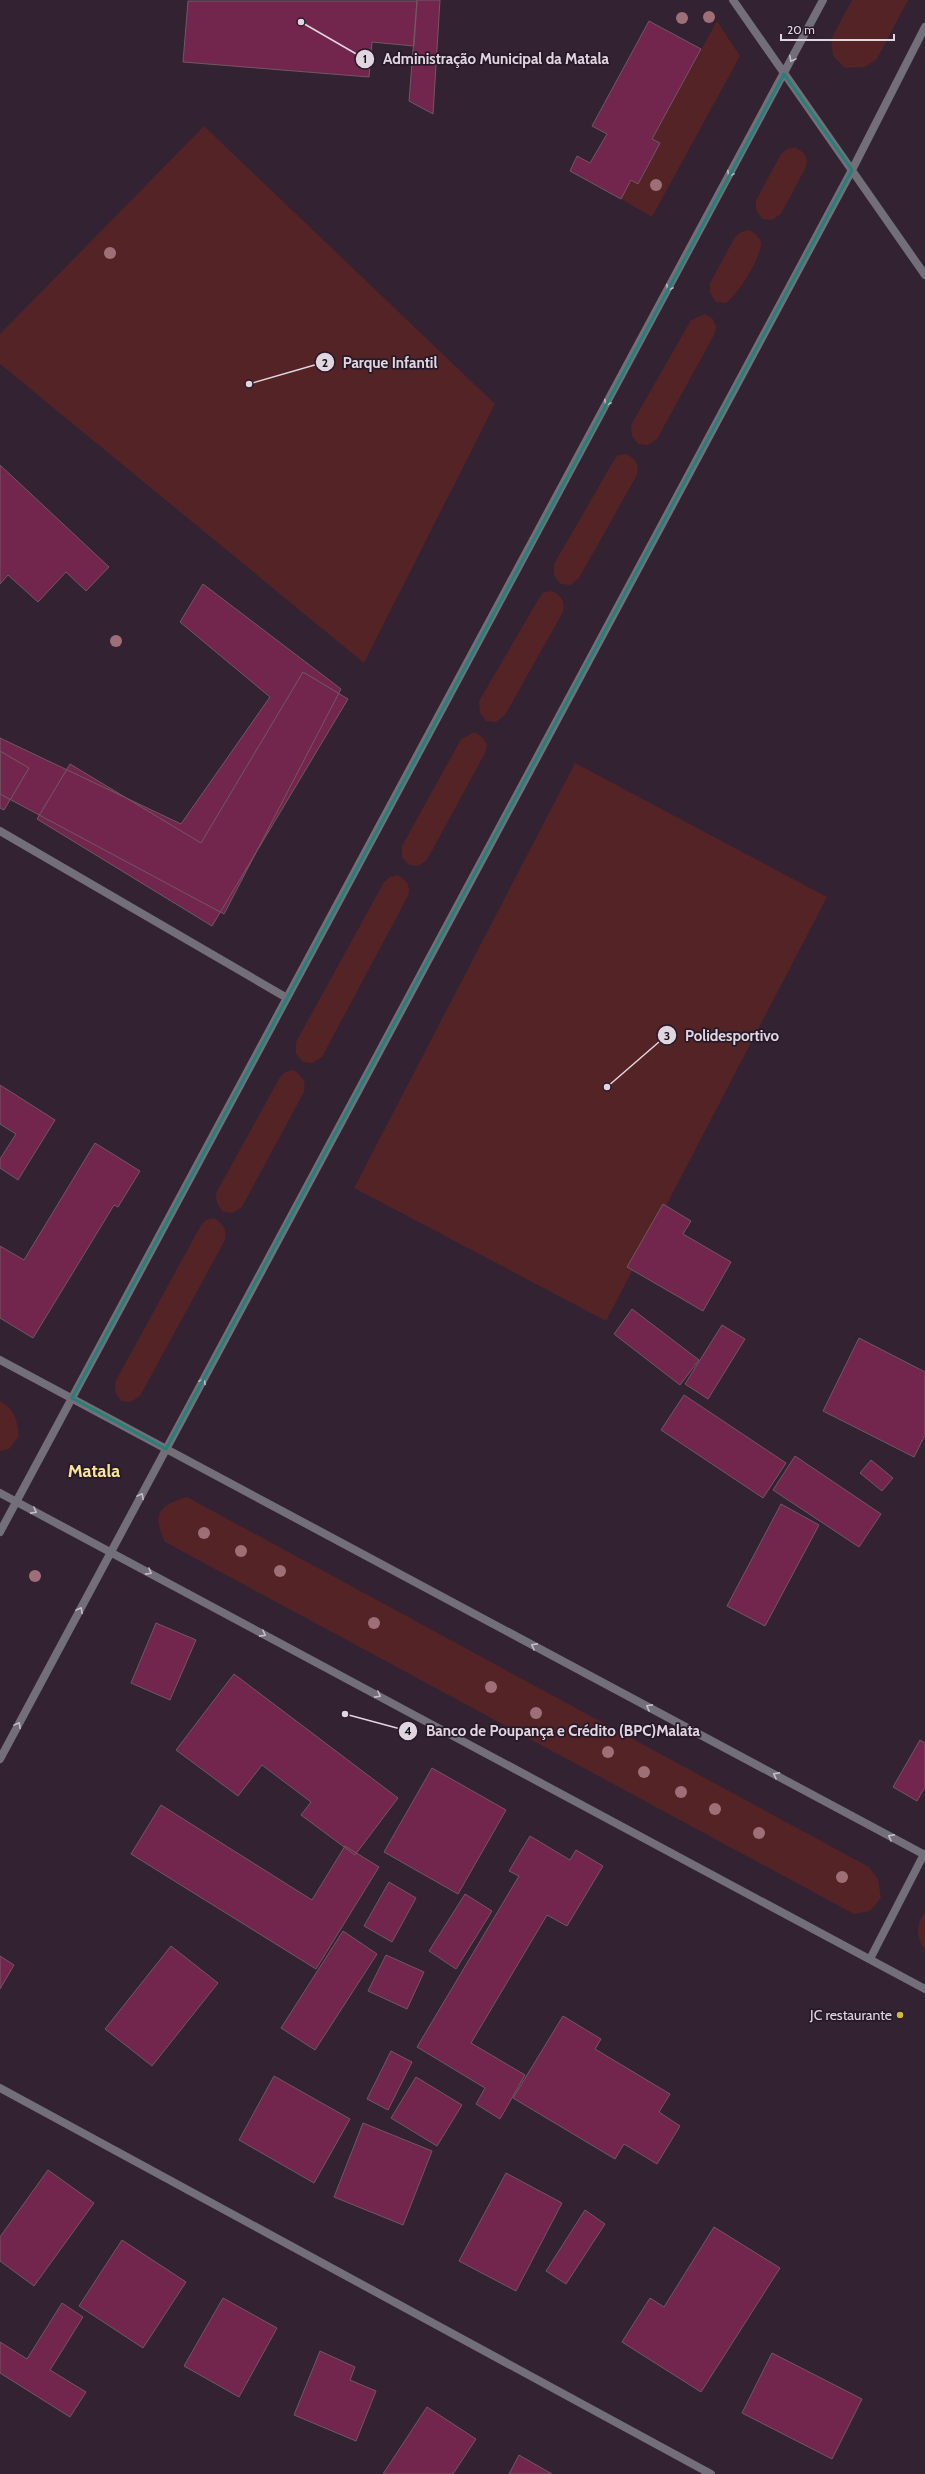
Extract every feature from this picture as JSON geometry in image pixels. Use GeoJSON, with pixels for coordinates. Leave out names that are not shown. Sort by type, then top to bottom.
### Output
{"type":"FeatureCollection","features":[{"type":"Feature","properties":{"kind":"street"},"geometry":{"type":"LineString","coordinates":[[733,0],[925,275]]}},
{"type":"Feature","properties":{"kind":"street"},"geometry":{"type":"LineString","coordinates":[[0,1532],[823,0]]}},
{"type":"Feature","properties":{"kind":"street"},"geometry":{"type":"LineString","coordinates":[[0,1759],[852,170],[925,27]]}},
{"type":"Feature","properties":{"kind":"street"},"geometry":{"type":"LineString","coordinates":[[0,831],[287,998]]}},
{"type":"Feature","properties":{"kind":"street"},"geometry":{"type":"LineString","coordinates":[[0,1360],[924,1855],[870,1959]]}},
{"type":"Feature","properties":{"kind":"street"},"geometry":{"type":"LineString","coordinates":[[0,1493],[925,1989]]}},
{"type":"Feature","properties":{"kind":"street"},"geometry":{"type":"LineString","coordinates":[[0,2088],[711,2474]]}},
{"type":"Feature","properties":{"kind":"highlighted area"},"geometry":{"type":"Polygon","coordinates":[[[784,74],[852,170],[186,1413],[166,1449],[72,1398],[784,74]]]}},
{"type":"Feature","properties":{"kind":"shaded area"},"geometry":{"type":"Polygon","coordinates":[[[852,0],[908,0],[877,59],[865,67],[845,68],[833,56],[831,39],[852,0]]]}},
{"type":"Feature","properties":{"kind":"shaded area"},"geometry":{"type":"Polygon","coordinates":[[[717,21],[740,56],[652,217],[621,199],[631,180],[638,184],[660,143],[652,139],[717,21]]]}},
{"type":"Feature","properties":{"kind":"shaded area"},"geometry":{"type":"Polygon","coordinates":[[[204,126],[495,404],[364,663],[0,364],[0,334],[204,126]]]}},
{"type":"Feature","properties":{"kind":"shaded area"},"geometry":{"type":"Polygon","coordinates":[[[795,147],[804,153],[807,161],[805,169],[781,214],[772,220],[762,219],[756,210],[756,200],[781,154],[787,149],[795,147]]]}},
{"type":"Feature","properties":{"kind":"shaded area"},"geometry":{"type":"Polygon","coordinates":[[[750,230],[761,242],[760,250],[753,267],[731,299],[726,303],[716,302],[710,293],[710,283],[735,237],[741,232],[750,230]]]}},
{"type":"Feature","properties":{"kind":"shaded area"},"geometry":{"type":"Polygon","coordinates":[[[705,314],[713,319],[716,327],[714,335],[657,439],[648,445],[638,444],[632,436],[631,425],[691,320],[705,314]]]}},
{"type":"Feature","properties":{"kind":"shaded area"},"geometry":{"type":"Polygon","coordinates":[[[627,454],[633,458],[636,463],[638,468],[637,475],[579,578],[570,585],[561,584],[554,576],[554,564],[614,460],[618,455],[627,454]]]}},
{"type":"Feature","properties":{"kind":"shaded area"},"geometry":{"type":"Polygon","coordinates":[[[553,591],[559,595],[562,600],[564,605],[563,612],[505,715],[496,722],[486,721],[480,713],[479,701],[539,598],[544,592],[553,591]]]}},
{"type":"Feature","properties":{"kind":"shaded area"},"geometry":{"type":"Polygon","coordinates":[[[475,732],[483,738],[487,745],[485,753],[427,860],[418,866],[409,865],[402,857],[402,846],[461,739],[475,732]]]}},
{"type":"Feature","properties":{"kind":"shaded area"},"geometry":{"type":"Polygon","coordinates":[[[575,763],[827,897],[606,1321],[354,1188],[575,763]]]}},
{"type":"Feature","properties":{"kind":"shaded area"},"geometry":{"type":"Polygon","coordinates":[[[398,875],[404,879],[409,886],[408,896],[322,1057],[312,1063],[303,1062],[296,1054],[296,1042],[384,882],[390,877],[398,875]]]}},
{"type":"Feature","properties":{"kind":"shaded area"},"geometry":{"type":"Polygon","coordinates":[[[294,1070],[303,1080],[305,1085],[304,1092],[242,1207],[233,1213],[223,1212],[217,1203],[216,1193],[280,1077],[285,1072],[294,1070]]]}},
{"type":"Feature","properties":{"kind":"shaded area"},"geometry":{"type":"Polygon","coordinates":[[[214,1218],[224,1227],[225,1240],[140,1396],[131,1402],[121,1401],[115,1392],[115,1382],[201,1225],[206,1220],[214,1218]]]}},
{"type":"Feature","properties":{"kind":"shaded area"},"geometry":{"type":"Polygon","coordinates":[[[0,1401],[12,1411],[19,1436],[9,1449],[0,1451],[0,1401]]]}},
{"type":"Feature","properties":{"kind":"shaded area"},"geometry":{"type":"Polygon","coordinates":[[[187,1497],[869,1867],[878,1879],[881,1898],[870,1911],[854,1914],[165,1542],[159,1525],[160,1512],[177,1500],[187,1497]]]}},
{"type":"Feature","properties":{"kind":"shaded area"},"geometry":{"type":"Polygon","coordinates":[[[925,1912],[925,1950],[918,1936],[918,1926],[925,1912]]]}},
{"type":"Feature","properties":{"kind":"building"},"geometry":{"type":"Polygon","coordinates":[[[417,0],[440,0],[433,114],[409,101],[417,0]]]}},
{"type":"Feature","properties":{"kind":"building"},"geometry":{"type":"Polygon","coordinates":[[[188,1],[417,1],[414,46],[372,42],[369,77],[183,62],[188,1]]]}},
{"type":"Feature","properties":{"kind":"building"},"geometry":{"type":"Polygon","coordinates":[[[649,21],[701,49],[652,139],[660,143],[638,184],[631,180],[621,199],[570,171],[577,156],[590,163],[607,134],[592,126],[649,21]]]}},
{"type":"Feature","properties":{"kind":"building"},"geometry":{"type":"Polygon","coordinates":[[[0,465],[109,567],[86,591],[66,572],[38,602],[8,575],[0,584],[0,465]]]}},
{"type":"Feature","properties":{"kind":"building"},"geometry":{"type":"Polygon","coordinates":[[[203,584],[341,689],[224,914],[0,794],[0,738],[181,824],[270,697],[180,622],[203,584]]]}},
{"type":"Feature","properties":{"kind":"building"},"geometry":{"type":"Polygon","coordinates":[[[303,672],[348,699],[212,926],[37,819],[70,764],[201,843],[303,672]]]}},
{"type":"Feature","properties":{"kind":"building"},"geometry":{"type":"Polygon","coordinates":[[[0,751],[29,768],[4,810],[0,808],[0,751]]]}},
{"type":"Feature","properties":{"kind":"building"},"geometry":{"type":"Polygon","coordinates":[[[0,1085],[55,1120],[18,1180],[0,1168],[0,1159],[16,1134],[0,1124],[0,1085]]]}},
{"type":"Feature","properties":{"kind":"building"},"geometry":{"type":"Polygon","coordinates":[[[95,1143],[140,1171],[118,1207],[114,1205],[33,1338],[0,1318],[0,1246],[24,1260],[95,1143]]]}},
{"type":"Feature","properties":{"kind":"building"},"geometry":{"type":"Polygon","coordinates":[[[663,1204],[691,1221],[683,1234],[731,1262],[703,1311],[627,1267],[663,1204]]]}},
{"type":"Feature","properties":{"kind":"building"},"geometry":{"type":"Polygon","coordinates":[[[632,1309],[699,1360],[680,1385],[614,1334],[632,1309]]]}},
{"type":"Feature","properties":{"kind":"building"},"geometry":{"type":"Polygon","coordinates":[[[722,1325],[745,1339],[708,1399],[685,1384],[722,1325]]]}},
{"type":"Feature","properties":{"kind":"building"},"geometry":{"type":"Polygon","coordinates":[[[859,1338],[925,1372],[925,1435],[914,1457],[823,1411],[859,1338]]]}},
{"type":"Feature","properties":{"kind":"building"},"geometry":{"type":"Polygon","coordinates":[[[684,1395],[786,1463],[763,1498],[661,1430],[684,1395]]]}},
{"type":"Feature","properties":{"kind":"building"},"geometry":{"type":"Polygon","coordinates":[[[795,1456],[881,1514],[859,1547],[773,1490],[795,1456]]]}},
{"type":"Feature","properties":{"kind":"building"},"geometry":{"type":"Polygon","coordinates":[[[871,1460],[893,1478],[882,1491],[860,1473],[871,1460]]]}},
{"type":"Feature","properties":{"kind":"building"},"geometry":{"type":"Polygon","coordinates":[[[781,1504],[819,1525],[765,1626],[727,1606],[781,1504]]]}},
{"type":"Feature","properties":{"kind":"building"},"geometry":{"type":"Polygon","coordinates":[[[156,1623],[196,1640],[170,1700],[131,1683],[156,1623]]]}},
{"type":"Feature","properties":{"kind":"building"},"geometry":{"type":"Polygon","coordinates":[[[234,1674],[398,1798],[355,1855],[301,1815],[311,1802],[262,1765],[238,1796],[176,1750],[234,1674]]]}},
{"type":"Feature","properties":{"kind":"building"},"geometry":{"type":"Polygon","coordinates":[[[920,1740],[925,1743],[925,1787],[917,1801],[893,1787],[920,1740]]]}},
{"type":"Feature","properties":{"kind":"building"},"geometry":{"type":"Polygon","coordinates":[[[432,1768],[506,1810],[458,1894],[384,1852],[432,1768]]]}},
{"type":"Feature","properties":{"kind":"building"},"geometry":{"type":"Polygon","coordinates":[[[161,1805],[312,1900],[345,1846],[379,1867],[316,1969],[131,1854],[161,1805]]]}},
{"type":"Feature","properties":{"kind":"building"},"geometry":{"type":"Polygon","coordinates":[[[530,1836],[570,1860],[576,1850],[603,1866],[567,1926],[547,1915],[471,2043],[525,2075],[500,2119],[476,2104],[485,2088],[417,2047],[519,1876],[509,1871],[530,1836]]]}},
{"type":"Feature","properties":{"kind":"building"},"geometry":{"type":"Polygon","coordinates":[[[389,1882],[416,1898],[392,1942],[364,1926],[389,1882]]]}},
{"type":"Feature","properties":{"kind":"building"},"geometry":{"type":"Polygon","coordinates":[[[465,1894],[492,1911],[456,1969],[429,1951],[465,1894]]]}},
{"type":"Feature","properties":{"kind":"building"},"geometry":{"type":"Polygon","coordinates":[[[343,1931],[377,1954],[315,2050],[281,2028],[343,1931]]]}},
{"type":"Feature","properties":{"kind":"building"},"geometry":{"type":"Polygon","coordinates":[[[171,1946],[218,1983],[152,2066],[105,2029],[171,1946]]]}},
{"type":"Feature","properties":{"kind":"building"},"geometry":{"type":"Polygon","coordinates":[[[386,1955],[424,1972],[407,2009],[368,1991],[386,1955]]]}},
{"type":"Feature","properties":{"kind":"building"},"geometry":{"type":"Polygon","coordinates":[[[0,1956],[14,1965],[0,1989],[0,1956]]]}},
{"type":"Feature","properties":{"kind":"building"},"geometry":{"type":"Polygon","coordinates":[[[563,2016],[601,2039],[595,2049],[670,2094],[659,2112],[680,2126],[657,2164],[624,2144],[615,2159],[513,2098],[563,2016]]]}},
{"type":"Feature","properties":{"kind":"building"},"geometry":{"type":"Polygon","coordinates":[[[391,2051],[412,2062],[388,2110],[367,2099],[391,2051]]]}},
{"type":"Feature","properties":{"kind":"building"},"geometry":{"type":"Polygon","coordinates":[[[274,2076],[350,2119],[314,2183],[239,2140],[274,2076]]]}},
{"type":"Feature","properties":{"kind":"building"},"geometry":{"type":"Polygon","coordinates":[[[416,2077],[462,2105],[437,2146],[391,2118],[416,2077]]]}},
{"type":"Feature","properties":{"kind":"building"},"geometry":{"type":"Polygon","coordinates":[[[363,2123],[432,2151],[403,2225],[334,2197],[363,2123]]]}},
{"type":"Feature","properties":{"kind":"building"},"geometry":{"type":"Polygon","coordinates":[[[48,2170],[94,2203],[34,2286],[0,2261],[0,2237],[48,2170]]]}},
{"type":"Feature","properties":{"kind":"building"},"geometry":{"type":"Polygon","coordinates":[[[506,2173],[562,2203],[516,2291],[459,2261],[506,2173]]]}},
{"type":"Feature","properties":{"kind":"building"},"geometry":{"type":"Polygon","coordinates":[[[585,2210],[605,2224],[566,2284],[546,2271],[585,2210]]]}},
{"type":"Feature","properties":{"kind":"building"},"geometry":{"type":"Polygon","coordinates":[[[714,2227],[780,2268],[701,2392],[622,2342],[650,2298],[664,2307],[714,2227]]]}},
{"type":"Feature","properties":{"kind":"building"},"geometry":{"type":"Polygon","coordinates":[[[122,2240],[186,2282],[143,2348],[79,2306],[122,2240]]]}},
{"type":"Feature","properties":{"kind":"building"},"geometry":{"type":"Polygon","coordinates":[[[223,2298],[277,2328],[239,2397],[184,2366],[223,2298]]]}},
{"type":"Feature","properties":{"kind":"building"},"geometry":{"type":"Polygon","coordinates":[[[62,2303],[83,2317],[50,2370],[86,2392],[70,2417],[0,2373],[0,2342],[27,2359],[62,2303]]]}},
{"type":"Feature","properties":{"kind":"building"},"geometry":{"type":"Polygon","coordinates":[[[320,2351],[355,2367],[350,2380],[376,2391],[356,2441],[294,2415],[320,2351]]]}},
{"type":"Feature","properties":{"kind":"building"},"geometry":{"type":"Polygon","coordinates":[[[772,2353],[862,2399],[832,2459],[742,2413],[772,2353]]]}},
{"type":"Feature","properties":{"kind":"building"},"geometry":{"type":"Polygon","coordinates":[[[427,2407],[476,2439],[453,2474],[383,2474],[427,2407]]]}},
{"type":"Feature","properties":{"kind":"building"},"geometry":{"type":"Polygon","coordinates":[[[519,2455],[552,2474],[509,2474],[519,2455]]]}},
{"type":"Feature","properties":{"kind":"place","name":"Administração Municipal da Matala"},"geometry":{"type":"Point","coordinates":[301,22]}},
{"type":"Feature","properties":{"kind":"place","name":"Parque Infantil"},"geometry":{"type":"Point","coordinates":[249,384]}},
{"type":"Feature","properties":{"kind":"place","name":"Polidesportivo"},"geometry":{"type":"Point","coordinates":[607,1087]}},
{"type":"Feature","properties":{"kind":"place","name":"Banco de Poupança e Crédito (BPC)Malata"},"geometry":{"type":"Point","coordinates":[345,1714]}},
{"type":"Feature","properties":{"kind":"place","name":"JC restaurante"},"geometry":{"type":"Point","coordinates":[900,2015]}},
{"type":"Feature","properties":{"kind":"district","name":"Matala"},"geometry":{"type":"Point","coordinates":[94,1471]}}]}
